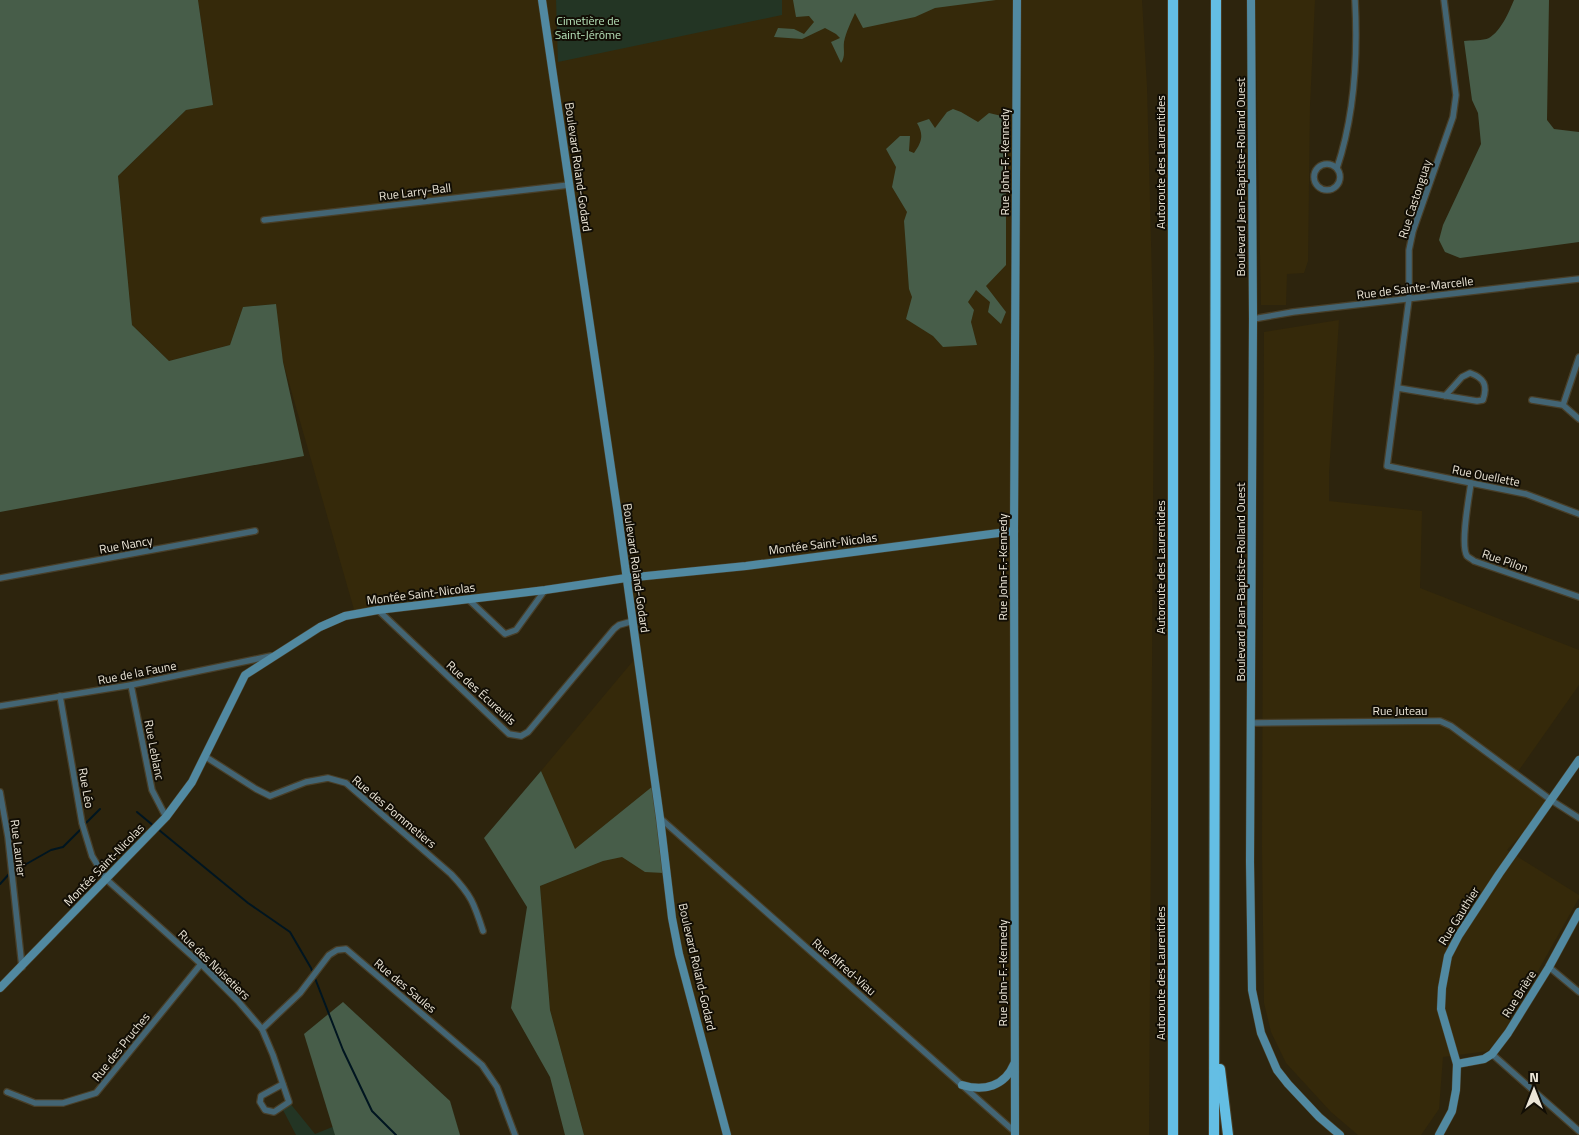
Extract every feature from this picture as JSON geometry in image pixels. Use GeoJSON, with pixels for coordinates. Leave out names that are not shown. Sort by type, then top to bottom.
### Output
{"type":"FeatureCollection","features":[{"type":"Feature","properties":{"kind":"highway","name":"Autoroute des Laurentides"},"geometry":{"type":"LineString","coordinates":[[1173,0],[1173,1135]]}},
{"type":"Feature","properties":{"kind":"highway"},"geometry":{"type":"LineString","coordinates":[[1214,1135],[1216,0]]}},
{"type":"Feature","properties":{"kind":"highway"},"geometry":{"type":"LineString","coordinates":[[1215,1023],[1228,1135]]}},
{"type":"Feature","properties":{"kind":"street","name":"Boulevard Roland-Godard"},"geometry":{"type":"LineString","coordinates":[[542,0],[633,621],[673,924],[727,1135]]}},
{"type":"Feature","properties":{"kind":"street","name":"Rue John-F.-Kennedy"},"geometry":{"type":"LineString","coordinates":[[1014,1133],[1014,531],[1017,0]]}},
{"type":"Feature","properties":{"kind":"street","name":"Boulevard Jean-Baptiste-Rolland Ouest"},"geometry":{"type":"LineString","coordinates":[[1251,0],[1253,319],[1250,862],[1252,990],[1261,1033],[1277,1070],[1319,1117],[1340,1135]]}},
{"type":"Feature","properties":{"kind":"street"},"geometry":{"type":"LineString","coordinates":[[1337,168],[1330,164],[1321,165],[1315,171],[1316,184],[1327,190],[1335,187],[1340,180],[1337,168],[1342,153],[1355,76],[1355,0]]}},
{"type":"Feature","properties":{"kind":"street","name":"Rue Castonguay"},"geometry":{"type":"LineString","coordinates":[[1387,466],[1410,299],[1409,250],[1413,231],[1453,117],[1456,95],[1444,0]]}},
{"type":"Feature","properties":{"kind":"street","name":"Rue Larry-Ball"},"geometry":{"type":"LineString","coordinates":[[264,220],[569,184]]}},
{"type":"Feature","properties":{"kind":"street","name":"Rue de Sainte-Marcelle"},"geometry":{"type":"LineString","coordinates":[[1253,319],[1293,312],[1579,279]]}},
{"type":"Feature","properties":{"kind":"street"},"geometry":{"type":"LineString","coordinates":[[1563,404],[1579,357]]}},
{"type":"Feature","properties":{"kind":"street"},"geometry":{"type":"LineString","coordinates":[[1398,388],[1445,396],[1477,401],[1483,400],[1486,391],[1479,376],[1470,373],[1462,377],[1445,396]]}},
{"type":"Feature","properties":{"kind":"street"},"geometry":{"type":"LineString","coordinates":[[1532,400],[1563,404],[1579,419]]}},
{"type":"Feature","properties":{"kind":"street","name":"Rue Ouellette"},"geometry":{"type":"LineString","coordinates":[[1387,466],[1526,494],[1579,514]]}},
{"type":"Feature","properties":{"kind":"street","name":"Rue Pilon"},"geometry":{"type":"LineString","coordinates":[[1471,483],[1466,515],[1465,548],[1467,556],[1474,561],[1579,596]]}},
{"type":"Feature","properties":{"kind":"street","name":"Rue Nancy"},"geometry":{"type":"LineString","coordinates":[[0,578],[255,531]]}},
{"type":"Feature","properties":{"kind":"street","name":"Montée Saint-Nicolas"},"geometry":{"type":"LineString","coordinates":[[0,988],[166,817],[192,782],[206,757],[245,675],[320,627],[344,616],[626,578],[746,566],[1014,531]]}},
{"type":"Feature","properties":{"kind":"street"},"geometry":{"type":"LineString","coordinates":[[468,599],[505,634],[516,630],[545,590]]}},
{"type":"Feature","properties":{"kind":"street","name":"Rue des Écureuils"},"geometry":{"type":"LineString","coordinates":[[378,610],[509,734],[521,736],[528,732],[614,629],[619,625],[633,621]]}},
{"type":"Feature","properties":{"kind":"street","name":"Rue de la Faune"},"geometry":{"type":"LineString","coordinates":[[0,706],[131,685],[277,655]]}},
{"type":"Feature","properties":{"kind":"street","name":"Rue Leblanc"},"geometry":{"type":"LineString","coordinates":[[131,685],[152,790],[166,817]]}},
{"type":"Feature","properties":{"kind":"street","name":"Rue Léo"},"geometry":{"type":"LineString","coordinates":[[60,696],[82,823],[92,856],[106,879]]}},
{"type":"Feature","properties":{"kind":"street","name":"Rue Juteau"},"geometry":{"type":"LineString","coordinates":[[1252,723],[1440,721],[1451,726],[1551,800],[1579,818]]}},
{"type":"Feature","properties":{"kind":"street","name":"Rue des Pommetiers"},"geometry":{"type":"LineString","coordinates":[[206,757],[270,796],[306,782],[328,778],[346,783],[444,867],[465,889],[474,904],[483,931]]}},
{"type":"Feature","properties":{"kind":"street","name":"Rue Gauthier"},"geometry":{"type":"LineString","coordinates":[[1441,1134],[1452,1111],[1456,1090],[1457,1064],[1441,1009],[1442,988],[1448,956],[1459,935],[1499,874],[1579,760]]}},
{"type":"Feature","properties":{"kind":"street","name":"Rue Laurier"},"geometry":{"type":"LineString","coordinates":[[0,792],[8,837],[22,967]]}},
{"type":"Feature","properties":{"kind":"street","name":"Rue Alfred-Viau"},"geometry":{"type":"LineString","coordinates":[[660,818],[1014,1133]]}},
{"type":"Feature","properties":{"kind":"street","name":"Rue des Noisetiers"},"geometry":{"type":"LineString","coordinates":[[106,879],[201,964],[238,1001],[262,1029],[274,1055],[289,1102],[274,1112],[265,1110],[260,1102],[261,1096],[283,1084]]}},
{"type":"Feature","properties":{"kind":"street","name":"Rue Brière"},"geometry":{"type":"LineString","coordinates":[[1492,1054],[1508,1033],[1549,967],[1579,912]]}},
{"type":"Feature","properties":{"kind":"street","name":"Rue des Saules"},"geometry":{"type":"LineString","coordinates":[[262,1029],[300,993],[329,955],[337,950],[346,949],[482,1065],[497,1087],[515,1135]]}},
{"type":"Feature","properties":{"kind":"street","name":"Rue des Pruches"},"geometry":{"type":"LineString","coordinates":[[6,1092],[35,1103],[63,1103],[96,1093],[201,964]]}},
{"type":"Feature","properties":{"kind":"street"},"geometry":{"type":"LineString","coordinates":[[1549,967],[1579,992]]}},
{"type":"Feature","properties":{"kind":"street"},"geometry":{"type":"LineString","coordinates":[[1457,1064],[1484,1059],[1492,1054],[1579,1131]]}},
{"type":"Feature","properties":{"kind":"street"},"geometry":{"type":"LineString","coordinates":[[962,1085],[980,1088],[999,1084],[1006,1078],[1014,1062]]}},
{"type":"Feature","properties":{"kind":"shaded area"},"geometry":{"type":"Polygon","coordinates":[[[198,0],[1142,0],[1147,87],[1154,356],[1149,1135],[584,1135],[550,1010],[540,886],[580,870],[541,771],[633,661],[626,578],[355,613],[283,362],[275,304],[243,307],[230,345],[169,361],[132,325],[118,176],[186,110],[213,104],[198,0]]]}},
{"type":"Feature","properties":{"kind":"shaded area"},"geometry":{"type":"Polygon","coordinates":[[[1255,0],[1315,0],[1310,106],[1308,261],[1304,273],[1287,274],[1286,305],[1261,305],[1255,0]]]}},
{"type":"Feature","properties":{"kind":"shaded area"},"geometry":{"type":"Polygon","coordinates":[[[1339,320],[1329,473],[1329,501],[1422,511],[1420,588],[1579,650],[1579,685],[1517,773],[1555,799],[1507,850],[1579,895],[1579,898],[1503,1033],[1488,1051],[1443,1057],[1439,1109],[1421,1135],[1358,1135],[1331,1112],[1286,1063],[1271,1032],[1264,1003],[1262,847],[1264,332],[1339,320]]]}},
{"type":"Feature","properties":{"kind":"green space"},"geometry":{"type":"Polygon","coordinates":[[[0,0],[198,0],[213,105],[186,110],[118,176],[132,325],[169,361],[230,345],[243,307],[276,304],[283,362],[304,456],[0,512],[0,0]]]}},
{"type":"Feature","properties":{"kind":"green space","name":"Cimetière de Saint-Jérôme"},"geometry":{"type":"Polygon","coordinates":[[[556,0],[782,0],[782,15],[558,62],[556,0]]]}},
{"type":"Feature","properties":{"kind":"green space"},"geometry":{"type":"Polygon","coordinates":[[[793,0],[996,0],[935,8],[915,17],[863,28],[855,13],[845,38],[844,55],[841,63],[831,42],[840,38],[825,28],[802,39],[774,37],[778,28],[794,29],[804,34],[814,22],[809,16],[796,17],[793,0]]]}},
{"type":"Feature","properties":{"kind":"green space"},"geometry":{"type":"Polygon","coordinates":[[[1514,0],[1549,0],[1547,120],[1554,129],[1579,132],[1579,242],[1460,258],[1445,252],[1439,240],[1443,225],[1481,144],[1478,113],[1472,100],[1464,41],[1484,40],[1493,35],[1504,21],[1514,0]]]}},
{"type":"Feature","properties":{"kind":"green space"},"geometry":{"type":"Polygon","coordinates":[[[953,109],[978,122],[989,113],[1006,117],[1006,265],[986,286],[1006,312],[1001,324],[988,312],[990,302],[976,290],[968,302],[974,310],[971,322],[977,345],[943,347],[933,336],[906,319],[912,297],[909,289],[904,221],[907,212],[892,187],[896,167],[886,149],[900,136],[910,136],[909,151],[914,153],[921,138],[921,131],[917,123],[929,119],[935,128],[947,112],[953,109]]]}},
{"type":"Feature","properties":{"kind":"green space"},"geometry":{"type":"Polygon","coordinates":[[[541,771],[575,849],[653,786],[664,873],[645,872],[622,857],[603,861],[540,886],[550,1010],[584,1135],[565,1135],[550,1077],[511,1008],[527,907],[484,838],[541,771]]]}},
{"type":"Feature","properties":{"kind":"green space"},"geometry":{"type":"Polygon","coordinates":[[[343,1002],[450,1101],[460,1135],[335,1135],[304,1034],[343,1002]]]}},
{"type":"Feature","properties":{"kind":"green space"},"geometry":{"type":"Polygon","coordinates":[[[289,1102],[315,1134],[372,1111],[396,1135],[296,1135],[282,1108],[289,1102]]]}},
{"type":"Feature","properties":{"kind":"waterway"},"geometry":{"type":"LineString","coordinates":[[84,825],[100,809]]}},
{"type":"Feature","properties":{"kind":"waterway"},"geometry":{"type":"LineString","coordinates":[[137,812],[155,827]]}},
{"type":"Feature","properties":{"kind":"waterway"},"geometry":{"type":"LineString","coordinates":[[14,871],[51,850],[63,847],[81,829]]}},
{"type":"Feature","properties":{"kind":"waterway"},"geometry":{"type":"LineString","coordinates":[[159,830],[248,903],[290,932],[311,968],[343,1050],[372,1111],[396,1135]]}},
{"type":"Feature","properties":{"kind":"waterway"},"geometry":{"type":"LineString","coordinates":[[0,884],[10,873]]}}]}
